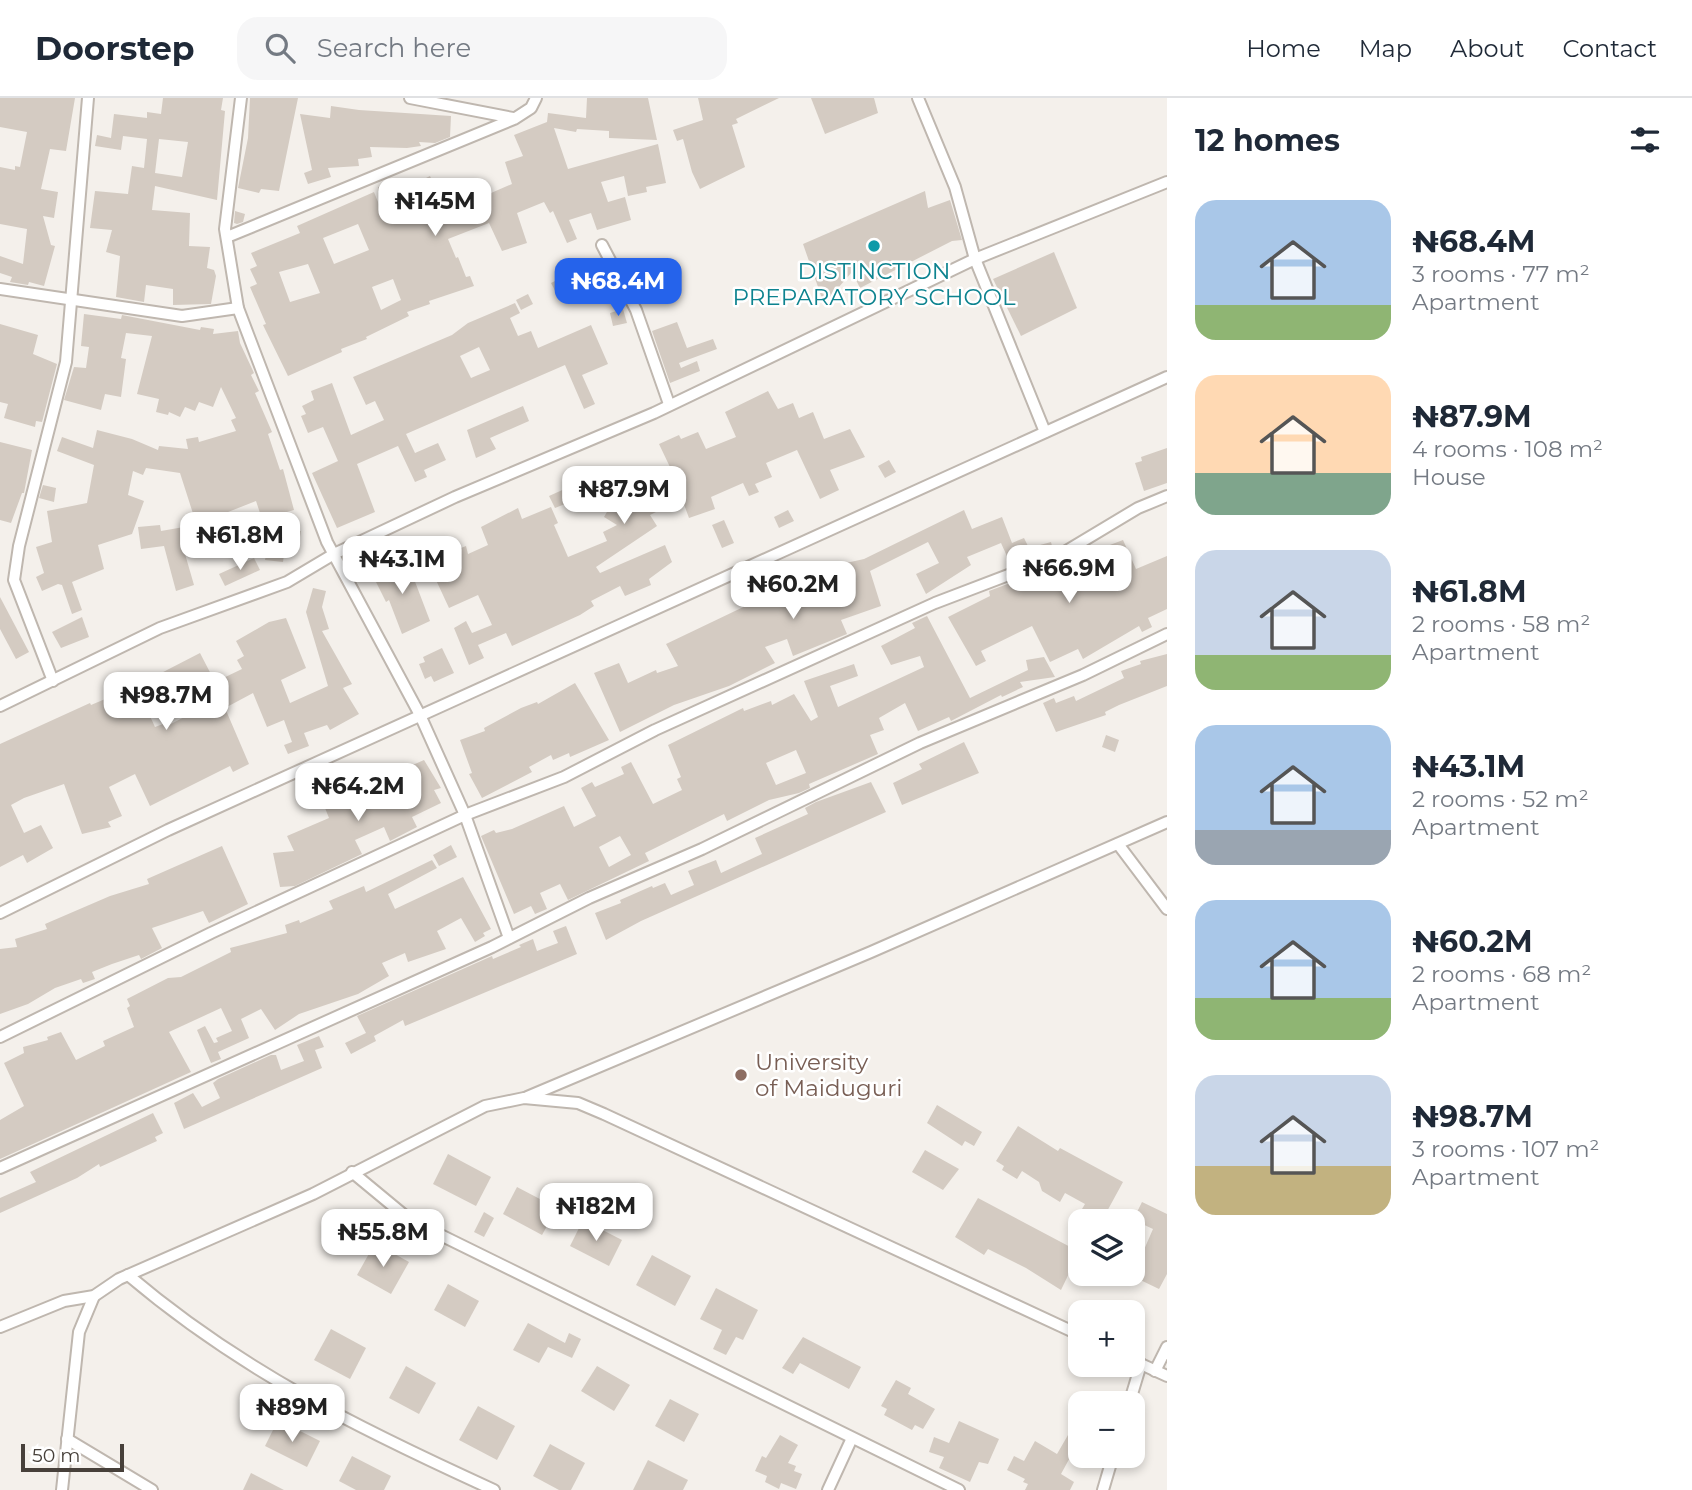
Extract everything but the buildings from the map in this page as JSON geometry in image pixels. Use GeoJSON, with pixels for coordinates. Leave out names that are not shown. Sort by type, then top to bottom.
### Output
{"type":"FeatureCollection","features":[{"type":"Feature","properties":{"kind":"street"},"geometry":{"type":"LineString","coordinates":[[53,681],[14,580],[19,546],[66,362],[74,298],[76,232],[88,98]]}},
{"type":"Feature","properties":{"kind":"street"},"geometry":{"type":"LineString","coordinates":[[242,98],[227,237],[238,308],[334,554],[420,715],[466,815],[509,938]]}},
{"type":"Feature","properties":{"kind":"street"},"geometry":{"type":"LineString","coordinates":[[410,98],[514,118]]}},
{"type":"Feature","properties":{"kind":"street"},"geometry":{"type":"LineString","coordinates":[[227,237],[514,118],[531,108],[536,98]]}},
{"type":"Feature","properties":{"kind":"street"},"geometry":{"type":"LineString","coordinates":[[918,98],[956,187],[975,259],[1045,432]]}},
{"type":"Feature","properties":{"kind":"street"},"geometry":{"type":"LineString","coordinates":[[0,706],[160,628],[287,582],[334,554],[669,404],[975,259],[1167,182]]}},
{"type":"Feature","properties":{"kind":"street"},"geometry":{"type":"LineString","coordinates":[[602,245],[636,310],[669,404]]}},
{"type":"Feature","properties":{"kind":"street"},"geometry":{"type":"LineString","coordinates":[[0,289],[183,316],[238,308]]}},
{"type":"Feature","properties":{"kind":"street"},"geometry":{"type":"LineString","coordinates":[[0,913],[168,830],[1167,377]]}},
{"type":"Feature","properties":{"kind":"street"},"geometry":{"type":"LineString","coordinates":[[0,1037],[211,933],[466,815],[564,777],[656,730],[934,603],[1058,556],[1138,508],[1167,496]]}},
{"type":"Feature","properties":{"kind":"street"},"geometry":{"type":"LineString","coordinates":[[0,1168],[509,938],[920,743],[1083,675],[1167,634]]}},
{"type":"Feature","properties":{"kind":"street"},"geometry":{"type":"LineString","coordinates":[[62,1490],[79,1332],[94,1296],[104,1287],[313,1194],[485,1106],[524,1098],[859,957],[1167,822]]}},
{"type":"Feature","properties":{"kind":"street"},"geometry":{"type":"LineString","coordinates":[[1118,844],[1167,909]]}},
{"type":"Feature","properties":{"kind":"street"},"geometry":{"type":"LineString","coordinates":[[524,1098],[578,1103],[604,1114],[1068,1329]]}},
{"type":"Feature","properties":{"kind":"street"},"geometry":{"type":"LineString","coordinates":[[352,1172],[410,1220],[958,1490]]}},
{"type":"Feature","properties":{"kind":"street"},"geometry":{"type":"LineString","coordinates":[[128,1275],[177,1317],[227,1353],[366,1432],[494,1490]]}},
{"type":"Feature","properties":{"kind":"street"},"geometry":{"type":"LineString","coordinates":[[0,1327],[64,1301],[94,1296]]}},
{"type":"Feature","properties":{"kind":"street"},"geometry":{"type":"LineString","coordinates":[[1155,1371],[1167,1347]]}},
{"type":"Feature","properties":{"kind":"street"},"geometry":{"type":"LineString","coordinates":[[1145,1366],[1167,1376]]}},
{"type":"Feature","properties":{"kind":"street"},"geometry":{"type":"LineString","coordinates":[[828,1490],[852,1438]]}},
{"type":"Feature","properties":{"kind":"street"},"geometry":{"type":"LineString","coordinates":[[67,1439],[152,1490]]}},
{"type":"Feature","properties":{"kind":"street"},"geometry":{"type":"LineString","coordinates":[[1103,1490],[1109,1468]]}},
{"type":"Feature","properties":{"kind":"place","name":"DISTINCTION PREPARATORY SCHOOL"},"geometry":{"type":"Point","coordinates":[874,246]}},
{"type":"Feature","properties":{"kind":"place","name":"University of Maiduguri"},"geometry":{"type":"Point","coordinates":[741,1075]}}]}
